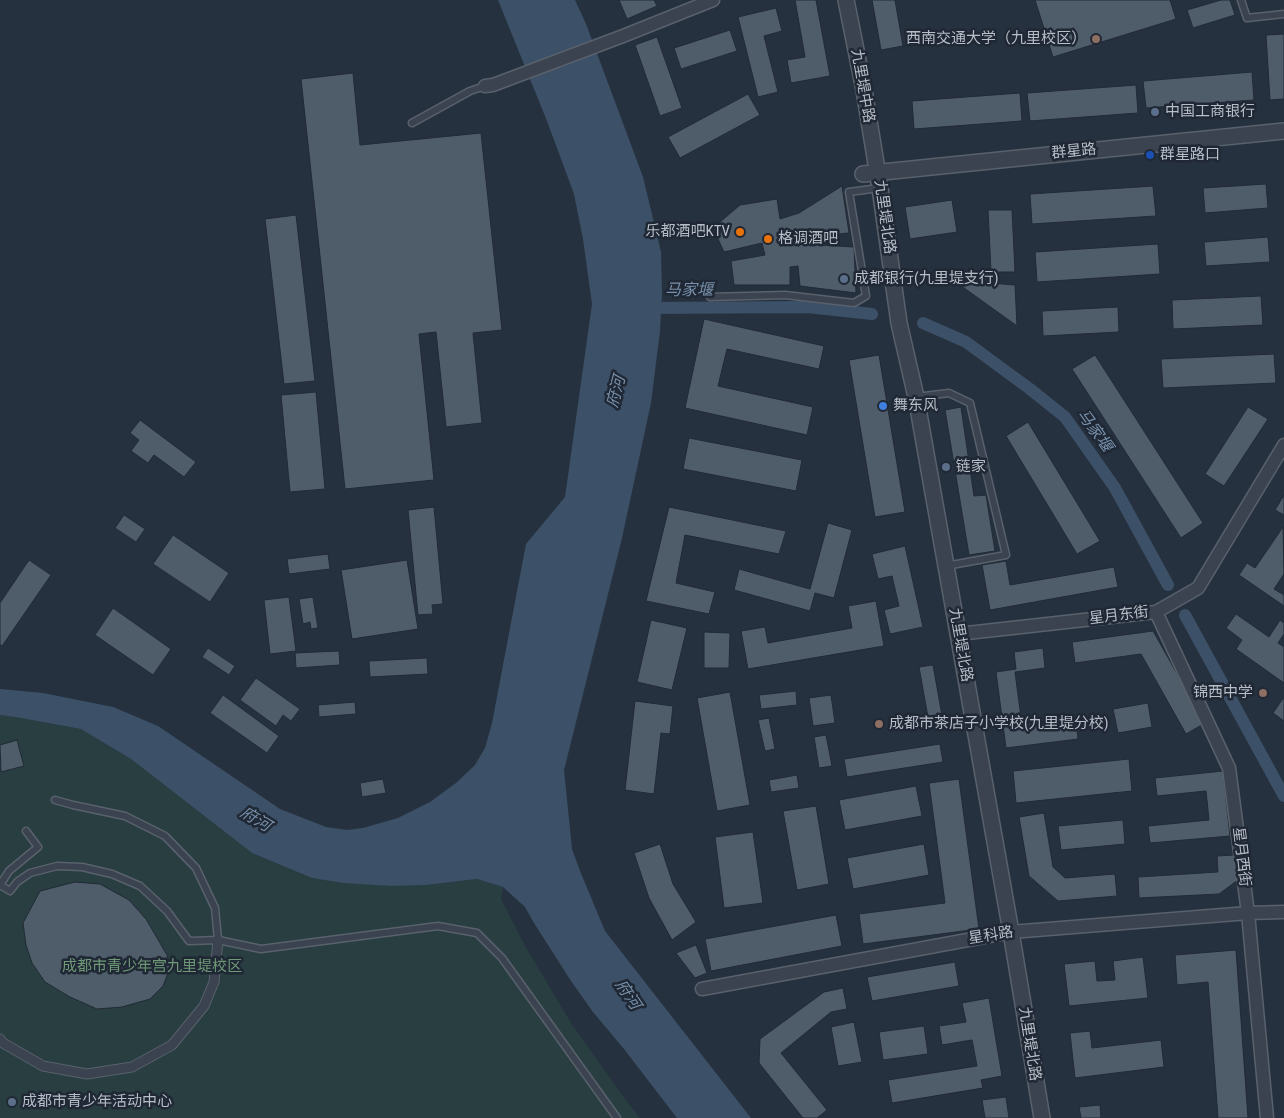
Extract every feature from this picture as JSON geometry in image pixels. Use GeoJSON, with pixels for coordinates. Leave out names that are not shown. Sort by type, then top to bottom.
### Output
{"type":"FeatureCollection","features":[{"type":"Feature","properties":{"kind":"street"},"geometry":{"type":"LineString","coordinates":[[489,85],[623,36],[713,0]]}},
{"type":"Feature","properties":{"kind":"street","name":"九里堤中路"},"geometry":{"type":"LineString","coordinates":[[846,0],[864,90],[870,173]]}},
{"type":"Feature","properties":{"kind":"street","name":"群星路"},"geometry":{"type":"LineString","coordinates":[[870,173],[1284,131]]}},
{"type":"Feature","properties":{"kind":"street","name":"九里堤北路"},"geometry":{"type":"LineString","coordinates":[[870,173],[880,188],[899,324],[916,397],[1042,1118]]}},
{"type":"Feature","properties":{"kind":"street","name":"星月东街"},"geometry":{"type":"LineString","coordinates":[[958,634],[1156,612],[1198,588],[1284,445]]}},
{"type":"Feature","properties":{"kind":"street","name":"星月西街"},"geometry":{"type":"LineString","coordinates":[[1156,612],[1230,768],[1248,913],[1267,1118]]}},
{"type":"Feature","properties":{"kind":"street","name":"星科路"},"geometry":{"type":"LineString","coordinates":[[702,988],[1011,932],[1248,913],[1284,912]]}},
{"type":"Feature","properties":{"kind":"street"},"geometry":{"type":"LineString","coordinates":[[0,1039],[3,1043],[43,1066],[87,1074],[132,1067],[172,1045],[204,1006],[214,982],[218,940]]}},
{"type":"Feature","properties":{"kind":"lane"},"geometry":{"type":"LineString","coordinates":[[1241,0],[1247,18],[1284,14]]}},
{"type":"Feature","properties":{"kind":"lane"},"geometry":{"type":"LineString","coordinates":[[412,123],[470,91],[489,85]]}},
{"type":"Feature","properties":{"kind":"lane"},"geometry":{"type":"LineString","coordinates":[[710,297],[785,295],[854,303],[866,296],[849,192],[880,188]]}},
{"type":"Feature","properties":{"kind":"lane"},"geometry":{"type":"LineString","coordinates":[[916,397],[949,393],[970,403],[1006,555],[946,566]]}},
{"type":"Feature","properties":{"kind":"lane"},"geometry":{"type":"LineString","coordinates":[[55,800],[125,816],[165,836],[196,868],[215,908],[218,940]]}},
{"type":"Feature","properties":{"kind":"lane"},"geometry":{"type":"LineString","coordinates":[[26,831],[38,847],[10,871],[0,885],[10,891],[17,882],[30,873],[57,866],[82,867],[112,874],[140,886],[167,911],[189,941],[218,940],[261,949],[438,926],[477,933],[502,958],[617,1118]]}},
{"type":"Feature","properties":{"kind":"green space","name":"成都市青少年宫九里堤校区"},"geometry":{"type":"Polygon","coordinates":[[[0,715],[81,729],[131,759],[252,853],[312,878],[391,886],[426,885],[477,879],[503,887],[501,899],[524,944],[571,1023],[640,1118],[0,1118],[0,715]]]}},
{"type":"Feature","properties":{"kind":"water","name":"府河"},"geometry":{"type":"Polygon","coordinates":[[[498,0],[575,0],[586,24],[643,177],[661,252],[662,294],[660,331],[651,403],[622,538],[564,770],[572,849],[605,931],[751,1118],[677,1118],[593,1012],[571,981],[525,907],[503,887],[477,879],[426,885],[391,886],[344,883],[312,878],[252,853],[131,759],[81,729],[0,715],[0,689],[43,693],[113,707],[158,726],[280,809],[326,827],[347,830],[363,828],[398,818],[430,802],[456,783],[475,765],[485,748],[492,723],[526,544],[565,497],[592,304],[583,239],[574,194],[498,0]]]}},
{"type":"Feature","properties":{"kind":"building"},"geometry":{"type":"Polygon","coordinates":[[[619,0],[654,0],[657,6],[627,19],[619,0]]]}},
{"type":"Feature","properties":{"kind":"building"},"geometry":{"type":"Polygon","coordinates":[[[795,0],[816,0],[830,76],[791,83],[787,60],[805,57],[795,0]]]}},
{"type":"Feature","properties":{"kind":"building"},"geometry":{"type":"Polygon","coordinates":[[[872,0],[895,0],[903,46],[881,50],[872,0]]]}},
{"type":"Feature","properties":{"kind":"building"},"geometry":{"type":"Polygon","coordinates":[[[1035,0],[1170,0],[1176,19],[1053,57],[1035,0]]]}},
{"type":"Feature","properties":{"kind":"building"},"geometry":{"type":"Polygon","coordinates":[[[1221,0],[1230,0],[1235,15],[1193,28],[1187,10],[1221,0]]]}},
{"type":"Feature","properties":{"kind":"building"},"geometry":{"type":"Polygon","coordinates":[[[776,8],[782,31],[764,36],[778,92],[758,97],[738,17],[776,8]]]}},
{"type":"Feature","properties":{"kind":"building"},"geometry":{"type":"Polygon","coordinates":[[[730,30],[737,51],[681,69],[674,48],[730,30]]]}},
{"type":"Feature","properties":{"kind":"building"},"geometry":{"type":"Polygon","coordinates":[[[1284,34],[1284,99],[1270,100],[1266,35],[1284,34]]]}},
{"type":"Feature","properties":{"kind":"building"},"geometry":{"type":"Polygon","coordinates":[[[657,37],[682,108],[660,116],[635,45],[657,37]]]}},
{"type":"Feature","properties":{"kind":"building"},"geometry":{"type":"Polygon","coordinates":[[[1252,72],[1254,100],[1146,108],[1143,81],[1252,72]]]}},
{"type":"Feature","properties":{"kind":"building"},"geometry":{"type":"Polygon","coordinates":[[[353,73],[360,145],[481,133],[502,330],[473,333],[482,423],[446,427],[436,332],[419,334],[434,480],[345,489],[301,79],[353,73]]]}},
{"type":"Feature","properties":{"kind":"building"},"geometry":{"type":"Polygon","coordinates":[[[1136,85],[1138,113],[1030,121],[1027,93],[1136,85]]]}},
{"type":"Feature","properties":{"kind":"building"},"geometry":{"type":"Polygon","coordinates":[[[1020,93],[1022,121],[914,129],[912,101],[1020,93]]]}},
{"type":"Feature","properties":{"kind":"building"},"geometry":{"type":"Polygon","coordinates":[[[748,94],[760,115],[680,158],[668,137],[748,94]]]}},
{"type":"Feature","properties":{"kind":"building"},"geometry":{"type":"Polygon","coordinates":[[[1266,184],[1268,208],[1205,213],[1203,188],[1266,184]]]}},
{"type":"Feature","properties":{"kind":"building"},"geometry":{"type":"Polygon","coordinates":[[[842,186],[849,233],[818,236],[819,245],[854,247],[856,293],[800,286],[798,266],[790,267],[790,285],[734,285],[731,261],[765,255],[762,243],[724,252],[713,228],[740,205],[777,199],[780,219],[799,213],[842,186]]]}},
{"type":"Feature","properties":{"kind":"building"},"geometry":{"type":"Polygon","coordinates":[[[1153,186],[1156,216],[1032,224],[1030,194],[1153,186]]]}},
{"type":"Feature","properties":{"kind":"building"},"geometry":{"type":"Polygon","coordinates":[[[952,200],[957,232],[910,239],[905,207],[952,200]]]}},
{"type":"Feature","properties":{"kind":"building"},"geometry":{"type":"Polygon","coordinates":[[[988,210],[1012,210],[1015,272],[991,272],[988,210]]]}},
{"type":"Feature","properties":{"kind":"building"},"geometry":{"type":"Polygon","coordinates":[[[296,215],[315,381],[284,384],[265,219],[296,215]]]}},
{"type":"Feature","properties":{"kind":"building"},"geometry":{"type":"Polygon","coordinates":[[[1268,237],[1270,262],[1206,266],[1204,242],[1268,237]]]}},
{"type":"Feature","properties":{"kind":"building"},"geometry":{"type":"Polygon","coordinates":[[[1158,244],[1160,274],[1037,282],[1035,252],[1158,244]]]}},
{"type":"Feature","properties":{"kind":"building"},"geometry":{"type":"Polygon","coordinates":[[[953,280],[1015,285],[1017,326],[953,280]]]}},
{"type":"Feature","properties":{"kind":"building"},"geometry":{"type":"Polygon","coordinates":[[[1261,296],[1263,325],[1173,329],[1172,300],[1261,296]]]}},
{"type":"Feature","properties":{"kind":"building"},"geometry":{"type":"Polygon","coordinates":[[[1118,307],[1119,332],[1043,336],[1042,311],[1118,307]]]}},
{"type":"Feature","properties":{"kind":"building"},"geometry":{"type":"Polygon","coordinates":[[[704,319],[824,346],[819,369],[727,349],[718,386],[813,407],[807,435],[685,408],[704,319]]]}},
{"type":"Feature","properties":{"kind":"building"},"geometry":{"type":"Polygon","coordinates":[[[1274,354],[1276,383],[1163,388],[1161,359],[1274,354]]]}},
{"type":"Feature","properties":{"kind":"building"},"geometry":{"type":"Polygon","coordinates":[[[879,355],[905,512],[875,517],[849,360],[879,355]]]}},
{"type":"Feature","properties":{"kind":"building"},"geometry":{"type":"Polygon","coordinates":[[[1095,355],[1203,523],[1181,538],[1072,369],[1095,355]]]}},
{"type":"Feature","properties":{"kind":"building"},"geometry":{"type":"Polygon","coordinates":[[[316,392],[325,489],[290,492],[281,395],[316,392]]]}},
{"type":"Feature","properties":{"kind":"building"},"geometry":{"type":"Polygon","coordinates":[[[961,407],[974,496],[986,495],[995,551],[969,555],[945,410],[961,407]]]}},
{"type":"Feature","properties":{"kind":"building"},"geometry":{"type":"Polygon","coordinates":[[[1248,407],[1268,419],[1224,486],[1205,474],[1248,407]]]}},
{"type":"Feature","properties":{"kind":"building"},"geometry":{"type":"Polygon","coordinates":[[[140,420],[196,462],[184,477],[154,455],[148,463],[131,451],[139,440],[130,433],[140,420]]]}},
{"type":"Feature","properties":{"kind":"building"},"geometry":{"type":"Polygon","coordinates":[[[1028,422],[1100,541],[1077,554],[1006,436],[1028,422]]]}},
{"type":"Feature","properties":{"kind":"building"},"geometry":{"type":"Polygon","coordinates":[[[689,438],[802,460],[796,491],[683,469],[689,438]]]}},
{"type":"Feature","properties":{"kind":"building"},"geometry":{"type":"Polygon","coordinates":[[[1284,495],[1284,515],[1275,510],[1284,495]]]}},
{"type":"Feature","properties":{"kind":"building"},"geometry":{"type":"Polygon","coordinates":[[[434,507],[443,604],[432,605],[433,614],[418,615],[408,510],[434,507]]]}},
{"type":"Feature","properties":{"kind":"building"},"geometry":{"type":"Polygon","coordinates":[[[669,507],[786,531],[779,554],[685,535],[676,583],[715,592],[709,614],[646,601],[669,507]]]}},
{"type":"Feature","properties":{"kind":"building"},"geometry":{"type":"Polygon","coordinates":[[[124,515],[145,529],[136,542],[115,528],[124,515]]]}},
{"type":"Feature","properties":{"kind":"building"},"geometry":{"type":"Polygon","coordinates":[[[828,523],[852,530],[834,598],[815,593],[810,611],[734,590],[739,569],[810,589],[828,523]]]}},
{"type":"Feature","properties":{"kind":"building"},"geometry":{"type":"Polygon","coordinates":[[[1283,527],[1284,574],[1274,589],[1284,595],[1284,606],[1239,575],[1247,563],[1255,568],[1283,527]]]}},
{"type":"Feature","properties":{"kind":"building"},"geometry":{"type":"Polygon","coordinates":[[[173,535],[229,573],[210,602],[153,564],[173,535]]]}},
{"type":"Feature","properties":{"kind":"building"},"geometry":{"type":"Polygon","coordinates":[[[905,546],[923,627],[890,634],[884,610],[899,606],[892,576],[878,579],[872,554],[905,546]]]}},
{"type":"Feature","properties":{"kind":"building"},"geometry":{"type":"Polygon","coordinates":[[[328,554],[330,569],[289,574],[287,559],[328,554]]]}},
{"type":"Feature","properties":{"kind":"building"},"geometry":{"type":"Polygon","coordinates":[[[29,560],[51,575],[2,646],[0,644],[0,603],[29,560]]]}},
{"type":"Feature","properties":{"kind":"building"},"geometry":{"type":"Polygon","coordinates":[[[407,560],[418,629],[352,639],[341,570],[407,560]]]}},
{"type":"Feature","properties":{"kind":"building"},"geometry":{"type":"Polygon","coordinates":[[[1006,561],[1010,585],[1114,567],[1118,587],[990,610],[982,565],[1006,561]]]}},
{"type":"Feature","properties":{"kind":"building"},"geometry":{"type":"Polygon","coordinates":[[[289,597],[296,651],[270,654],[264,600],[289,597]]]}},
{"type":"Feature","properties":{"kind":"building"},"geometry":{"type":"Polygon","coordinates":[[[313,597],[318,628],[311,629],[310,622],[303,624],[299,599],[313,597]]]}},
{"type":"Feature","properties":{"kind":"building"},"geometry":{"type":"Polygon","coordinates":[[[876,601],[884,646],[748,669],[741,631],[765,627],[768,643],[852,628],[848,606],[876,601]]]}},
{"type":"Feature","properties":{"kind":"building"},"geometry":{"type":"Polygon","coordinates":[[[113,608],[171,649],[153,675],[95,635],[113,608]]]}},
{"type":"Feature","properties":{"kind":"building"},"geometry":{"type":"Polygon","coordinates":[[[1236,614],[1269,637],[1280,620],[1284,623],[1284,634],[1278,643],[1284,647],[1284,683],[1236,649],[1242,640],[1226,628],[1236,614]]]}},
{"type":"Feature","properties":{"kind":"building"},"geometry":{"type":"Polygon","coordinates":[[[651,620],[687,628],[672,690],[637,682],[651,620]]]}},
{"type":"Feature","properties":{"kind":"building"},"geometry":{"type":"Polygon","coordinates":[[[1153,631],[1205,723],[1186,734],[1141,654],[1075,663],[1072,642],[1153,631]]]}},
{"type":"Feature","properties":{"kind":"building"},"geometry":{"type":"Polygon","coordinates":[[[704,632],[730,633],[729,668],[704,668],[704,632]]]}},
{"type":"Feature","properties":{"kind":"building"},"geometry":{"type":"Polygon","coordinates":[[[208,648],[235,666],[229,675],[202,657],[208,648]]]}},
{"type":"Feature","properties":{"kind":"building"},"geometry":{"type":"Polygon","coordinates":[[[1043,648],[1045,668],[1015,672],[1022,725],[1076,718],[1078,739],[1006,748],[996,672],[1016,669],[1014,652],[1043,648]]]}},
{"type":"Feature","properties":{"kind":"building"},"geometry":{"type":"Polygon","coordinates":[[[339,651],[340,665],[296,668],[295,653],[339,651]]]}},
{"type":"Feature","properties":{"kind":"building"},"geometry":{"type":"Polygon","coordinates":[[[427,658],[428,674],[370,677],[369,661],[427,658]]]}},
{"type":"Feature","properties":{"kind":"building"},"geometry":{"type":"Polygon","coordinates":[[[933,665],[943,721],[929,723],[919,667],[933,665]]]}},
{"type":"Feature","properties":{"kind":"building"},"geometry":{"type":"Polygon","coordinates":[[[256,678],[300,709],[291,721],[283,715],[276,726],[240,700],[256,678]]]}},
{"type":"Feature","properties":{"kind":"building"},"geometry":{"type":"Polygon","coordinates":[[[796,691],[797,705],[761,709],[759,695],[796,691]]]}},
{"type":"Feature","properties":{"kind":"building"},"geometry":{"type":"Polygon","coordinates":[[[730,692],[750,805],[717,811],[697,698],[730,692]]]}},
{"type":"Feature","properties":{"kind":"building"},"geometry":{"type":"Polygon","coordinates":[[[223,695],[279,736],[267,753],[210,713],[223,695]]]}},
{"type":"Feature","properties":{"kind":"building"},"geometry":{"type":"Polygon","coordinates":[[[831,695],[835,723],[813,726],[809,698],[831,695]]]}},
{"type":"Feature","properties":{"kind":"building"},"geometry":{"type":"Polygon","coordinates":[[[1284,697],[1284,721],[1273,713],[1284,697]]]}},
{"type":"Feature","properties":{"kind":"building"},"geometry":{"type":"Polygon","coordinates":[[[635,701],[673,706],[670,734],[661,733],[654,794],[625,790],[635,701]]]}},
{"type":"Feature","properties":{"kind":"building"},"geometry":{"type":"Polygon","coordinates":[[[355,702],[356,714],[319,717],[318,705],[355,702]]]}},
{"type":"Feature","properties":{"kind":"building"},"geometry":{"type":"Polygon","coordinates":[[[1148,703],[1152,727],[1118,733],[1113,709],[1148,703]]]}},
{"type":"Feature","properties":{"kind":"building"},"geometry":{"type":"Polygon","coordinates":[[[769,718],[775,749],[765,751],[758,720],[769,718]]]}},
{"type":"Feature","properties":{"kind":"building"},"geometry":{"type":"Polygon","coordinates":[[[826,735],[832,766],[819,768],[814,737],[826,735]]]}},
{"type":"Feature","properties":{"kind":"building"},"geometry":{"type":"Polygon","coordinates":[[[17,740],[24,766],[1,772],[0,745],[17,740]]]}},
{"type":"Feature","properties":{"kind":"building"},"geometry":{"type":"Polygon","coordinates":[[[940,744],[943,762],[847,777],[844,759],[940,744]]]}},
{"type":"Feature","properties":{"kind":"building"},"geometry":{"type":"Polygon","coordinates":[[[1129,759],[1132,791],[1016,803],[1013,771],[1129,759]]]}},
{"type":"Feature","properties":{"kind":"building"},"geometry":{"type":"Polygon","coordinates":[[[1223,771],[1230,836],[1150,843],[1148,826],[1209,820],[1206,791],[1157,796],[1155,778],[1223,771]]]}},
{"type":"Feature","properties":{"kind":"building"},"geometry":{"type":"Polygon","coordinates":[[[797,775],[799,788],[771,792],[769,780],[797,775]]]}},
{"type":"Feature","properties":{"kind":"building"},"geometry":{"type":"Polygon","coordinates":[[[383,779],[386,793],[362,797],[360,783],[383,779]]]}},
{"type":"Feature","properties":{"kind":"building"},"geometry":{"type":"Polygon","coordinates":[[[959,779],[979,929],[863,944],[859,914],[945,903],[929,783],[959,779]]]}},
{"type":"Feature","properties":{"kind":"building"},"geometry":{"type":"Polygon","coordinates":[[[916,786],[922,816],[845,830],[839,800],[916,786]]]}},
{"type":"Feature","properties":{"kind":"building"},"geometry":{"type":"Polygon","coordinates":[[[816,806],[829,884],[797,890],[783,811],[816,806]]]}},
{"type":"Feature","properties":{"kind":"building"},"geometry":{"type":"Polygon","coordinates":[[[1044,813],[1053,867],[1065,878],[1115,874],[1117,896],[1058,901],[1029,876],[1019,817],[1044,813]]]}},
{"type":"Feature","properties":{"kind":"building"},"geometry":{"type":"Polygon","coordinates":[[[1123,820],[1125,844],[1061,850],[1058,826],[1123,820]]]}},
{"type":"Feature","properties":{"kind":"building"},"geometry":{"type":"Polygon","coordinates":[[[753,832],[763,903],[724,908],[715,837],[753,832]]]}},
{"type":"Feature","properties":{"kind":"building"},"geometry":{"type":"Polygon","coordinates":[[[660,844],[673,884],[696,922],[672,940],[649,898],[634,853],[660,844]]]}},
{"type":"Feature","properties":{"kind":"building"},"geometry":{"type":"Polygon","coordinates":[[[924,844],[929,875],[853,889],[847,858],[924,844]]]}},
{"type":"Feature","properties":{"kind":"building"},"geometry":{"type":"Polygon","coordinates":[[[1236,855],[1238,880],[1219,894],[1139,898],[1138,877],[1218,872],[1217,856],[1236,855]]]}},
{"type":"Feature","properties":{"kind":"building"},"geometry":{"type":"Polygon","coordinates":[[[75,882],[100,884],[129,900],[146,919],[167,955],[170,968],[163,986],[150,999],[122,1007],[97,1009],[70,997],[45,982],[32,963],[26,945],[23,923],[40,891],[75,882]]]}},
{"type":"Feature","properties":{"kind":"building"},"geometry":{"type":"Polygon","coordinates":[[[836,915],[842,946],[711,971],[705,939],[836,915]]]}},
{"type":"Feature","properties":{"kind":"building"},"geometry":{"type":"Polygon","coordinates":[[[696,945],[707,973],[695,978],[676,953],[696,945]]]}},
{"type":"Feature","properties":{"kind":"building"},"geometry":{"type":"Polygon","coordinates":[[[1236,950],[1248,1118],[1218,1118],[1208,982],[1177,985],[1175,955],[1236,950]]]}},
{"type":"Feature","properties":{"kind":"building"},"geometry":{"type":"Polygon","coordinates":[[[1143,957],[1148,998],[1069,1006],[1064,964],[1095,961],[1097,981],[1115,980],[1113,961],[1143,957]]]}},
{"type":"Feature","properties":{"kind":"building"},"geometry":{"type":"Polygon","coordinates":[[[955,962],[959,986],[872,1001],[867,977],[955,962]]]}},
{"type":"Feature","properties":{"kind":"building"},"geometry":{"type":"Polygon","coordinates":[[[843,988],[847,1009],[831,1012],[781,1053],[827,1110],[817,1118],[803,1118],[759,1063],[760,1039],[824,992],[843,988]]]}},
{"type":"Feature","properties":{"kind":"building"},"geometry":{"type":"Polygon","coordinates":[[[989,998],[1002,1076],[981,1080],[983,1088],[892,1103],[888,1080],[977,1066],[972,1040],[942,1045],[939,1026],[966,1022],[962,1003],[989,998]]]}},
{"type":"Feature","properties":{"kind":"building"},"geometry":{"type":"Polygon","coordinates":[[[854,1022],[862,1062],[838,1066],[831,1027],[854,1022]]]}},
{"type":"Feature","properties":{"kind":"building"},"geometry":{"type":"Polygon","coordinates":[[[924,1026],[928,1054],[883,1060],[879,1032],[924,1026]]]}},
{"type":"Feature","properties":{"kind":"building"},"geometry":{"type":"Polygon","coordinates":[[[1090,1031],[1092,1048],[1161,1040],[1164,1067],[1075,1078],[1070,1033],[1090,1031]]]}},
{"type":"Feature","properties":{"kind":"building"},"geometry":{"type":"Polygon","coordinates":[[[1006,1097],[1009,1118],[985,1118],[982,1100],[1006,1097]]]}},
{"type":"Feature","properties":{"kind":"building"},"geometry":{"type":"Polygon","coordinates":[[[1100,1105],[1101,1118],[1081,1118],[1079,1107],[1100,1105]]]}},
{"type":"Feature","properties":{"kind":"waterway","name":"马家堰"},"geometry":{"type":"LineString","coordinates":[[645,308],[807,307],[872,314]]}},
{"type":"Feature","properties":{"kind":"waterway","name":"马家堰"},"geometry":{"type":"LineString","coordinates":[[923,323],[966,342],[1065,417],[1115,488],[1168,585]]}},
{"type":"Feature","properties":{"kind":"waterway","name":"马家堰"},"geometry":{"type":"LineString","coordinates":[[1185,615],[1284,796]]}},
{"type":"Feature","properties":{"kind":"place","name":"西南交通大学（九里校区）"},"geometry":{"type":"Point","coordinates":[1096,39]}},
{"type":"Feature","properties":{"kind":"place","name":"中国工商银行"},"geometry":{"type":"Point","coordinates":[1155,112]}},
{"type":"Feature","properties":{"kind":"place","name":"群星路口"},"geometry":{"type":"Point","coordinates":[1150,155]}},
{"type":"Feature","properties":{"kind":"place","name":"乐都酒吧KTV"},"geometry":{"type":"Point","coordinates":[740,232]}},
{"type":"Feature","properties":{"kind":"place","name":"格调酒吧"},"geometry":{"type":"Point","coordinates":[768,239]}},
{"type":"Feature","properties":{"kind":"place","name":"成都银行(九里堤支行)"},"geometry":{"type":"Point","coordinates":[844,279]}},
{"type":"Feature","properties":{"kind":"place","name":"舞东风"},"geometry":{"type":"Point","coordinates":[883,406]}},
{"type":"Feature","properties":{"kind":"place","name":"链家"},"geometry":{"type":"Point","coordinates":[946,467]}},
{"type":"Feature","properties":{"kind":"place","name":"锦西中学"},"geometry":{"type":"Point","coordinates":[1263,693]}},
{"type":"Feature","properties":{"kind":"place","name":"成都市茶店子小学校(九里堤分校)"},"geometry":{"type":"Point","coordinates":[879,724]}},
{"type":"Feature","properties":{"kind":"place","name":"成都市青少年活动中心"},"geometry":{"type":"Point","coordinates":[12,1102]}}]}
